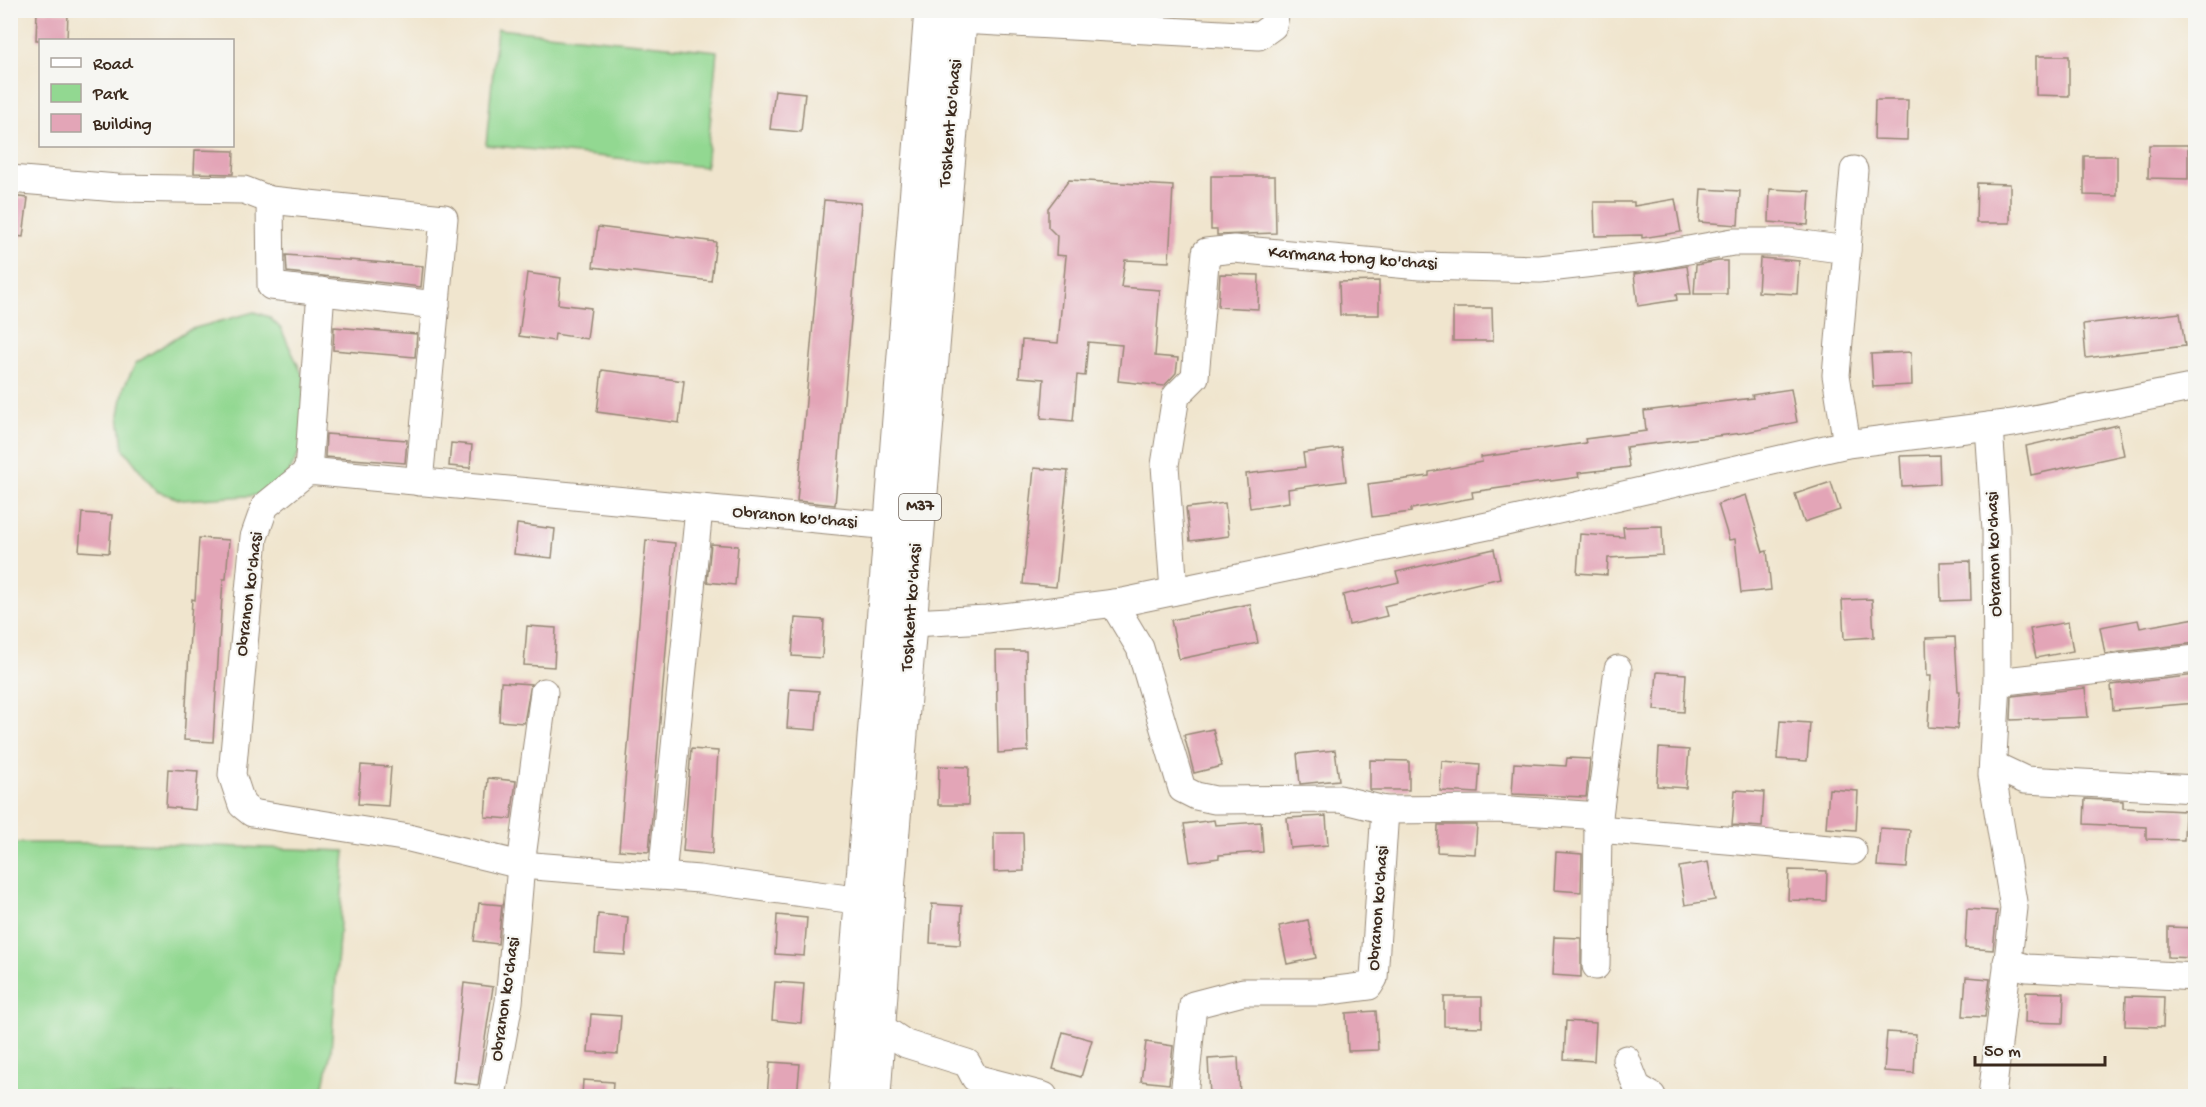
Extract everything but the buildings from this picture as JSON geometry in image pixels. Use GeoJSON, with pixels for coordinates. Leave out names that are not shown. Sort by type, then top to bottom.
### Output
{"type":"FeatureCollection","features":[{"type":"Feature","properties":{"kind":"highway","name":"Toshkent ko'chasi"},"geometry":{"type":"LineString","coordinates":[[846,1096],[891,526],[950,14]]}},
{"type":"Feature","properties":{"kind":"highway","name":"Toshkent ko'chasi"},"geometry":{"type":"LineString","coordinates":[[874,1096],[888,890],[912,623],[950,14]]}},
{"type":"Feature","properties":{"kind":"street"},"geometry":{"type":"LineString","coordinates":[[950,14],[1259,36],[1273,26],[1276,10]]}},
{"type":"Feature","properties":{"kind":"street"},"geometry":{"type":"LineString","coordinates":[[1847,444],[1836,375],[1854,170]]}},
{"type":"Feature","properties":{"kind":"street"},"geometry":{"type":"LineString","coordinates":[[10,179],[117,188],[243,190],[270,200],[444,219],[419,482]]}},
{"type":"Feature","properties":{"kind":"street"},"geometry":{"type":"LineString","coordinates":[[270,200],[272,286],[436,305]]}},
{"type":"Feature","properties":{"kind":"street","name":"Karmana tong ko'chasi"},"geometry":{"type":"LineString","coordinates":[[1173,591],[1165,465],[1176,396],[1195,377],[1206,252],[1234,249],[1420,266],[1540,268],[1655,256],[1733,242],[1788,242],[1847,250]]}},
{"type":"Feature","properties":{"kind":"street"},"geometry":{"type":"LineString","coordinates":[[308,471],[321,291]]}},
{"type":"Feature","properties":{"kind":"street"},"geometry":{"type":"LineString","coordinates":[[912,623],[987,618],[1113,603],[1497,524],[1847,444],[1989,426],[2196,387]]}},
{"type":"Feature","properties":{"kind":"street","name":"Obranon ko'chasi"},"geometry":{"type":"LineString","coordinates":[[1989,426],[1996,530],[1997,682],[1993,765],[2014,908],[1992,1096]]}},
{"type":"Feature","properties":{"kind":"street","name":"Obranon ko'chasi"},"geometry":{"type":"LineString","coordinates":[[863,902],[662,876],[521,865],[409,838],[252,813],[242,806],[232,775],[254,537],[266,506],[308,471],[891,526]]}},
{"type":"Feature","properties":{"kind":"street"},"geometry":{"type":"LineString","coordinates":[[662,876],[699,509]]}},
{"type":"Feature","properties":{"kind":"street"},"geometry":{"type":"LineString","coordinates":[[1113,603],[1140,648],[1182,789],[1196,796],[1215,800],[1340,800],[1385,810],[1497,808],[1599,823],[1853,851]]}},
{"type":"Feature","properties":{"kind":"street"},"geometry":{"type":"LineString","coordinates":[[1997,682],[2196,659]]}},
{"type":"Feature","properties":{"kind":"street"},"geometry":{"type":"LineString","coordinates":[[1596,966],[1599,823],[1618,669]]}},
{"type":"Feature","properties":{"kind":"street","name":"Obranon ko'chasi"},"geometry":{"type":"LineString","coordinates":[[492,1096],[509,1002],[521,865],[544,692]]}},
{"type":"Feature","properties":{"kind":"street"},"geometry":{"type":"LineString","coordinates":[[1993,765],[2025,780],[2196,789]]}},
{"type":"Feature","properties":{"kind":"street","name":"Obranon ko'chasi"},"geometry":{"type":"LineString","coordinates":[[1184,1096],[1193,1005],[1243,992],[1321,992],[1369,986],[1374,978],[1385,810]]}},
{"type":"Feature","properties":{"kind":"street"},"geometry":{"type":"LineString","coordinates":[[2007,962],[2027,968],[2196,977]]}},
{"type":"Feature","properties":{"kind":"street"},"geometry":{"type":"LineString","coordinates":[[879,1026],[906,1044],[967,1063],[975,1078],[1044,1096]]}},
{"type":"Feature","properties":{"kind":"street"},"geometry":{"type":"LineString","coordinates":[[1626,1059],[1637,1087],[1652,1096]]}},
{"type":"Feature","properties":{"kind":"green space"},"geometry":{"type":"Polygon","coordinates":[[[497,29],[717,51],[706,167],[486,145],[497,29]]]}},
{"type":"Feature","properties":{"kind":"green space"},"geometry":{"type":"Polygon","coordinates":[[[254,312],[269,317],[281,329],[304,378],[303,445],[288,475],[264,495],[182,500],[156,491],[123,448],[119,415],[124,387],[136,363],[188,330],[254,312]]]}},
{"type":"Feature","properties":{"kind":"green space"},"geometry":{"type":"Polygon","coordinates":[[[11,843],[137,843],[345,851],[331,1051],[322,1096],[11,1096],[11,843]]]}}]}
